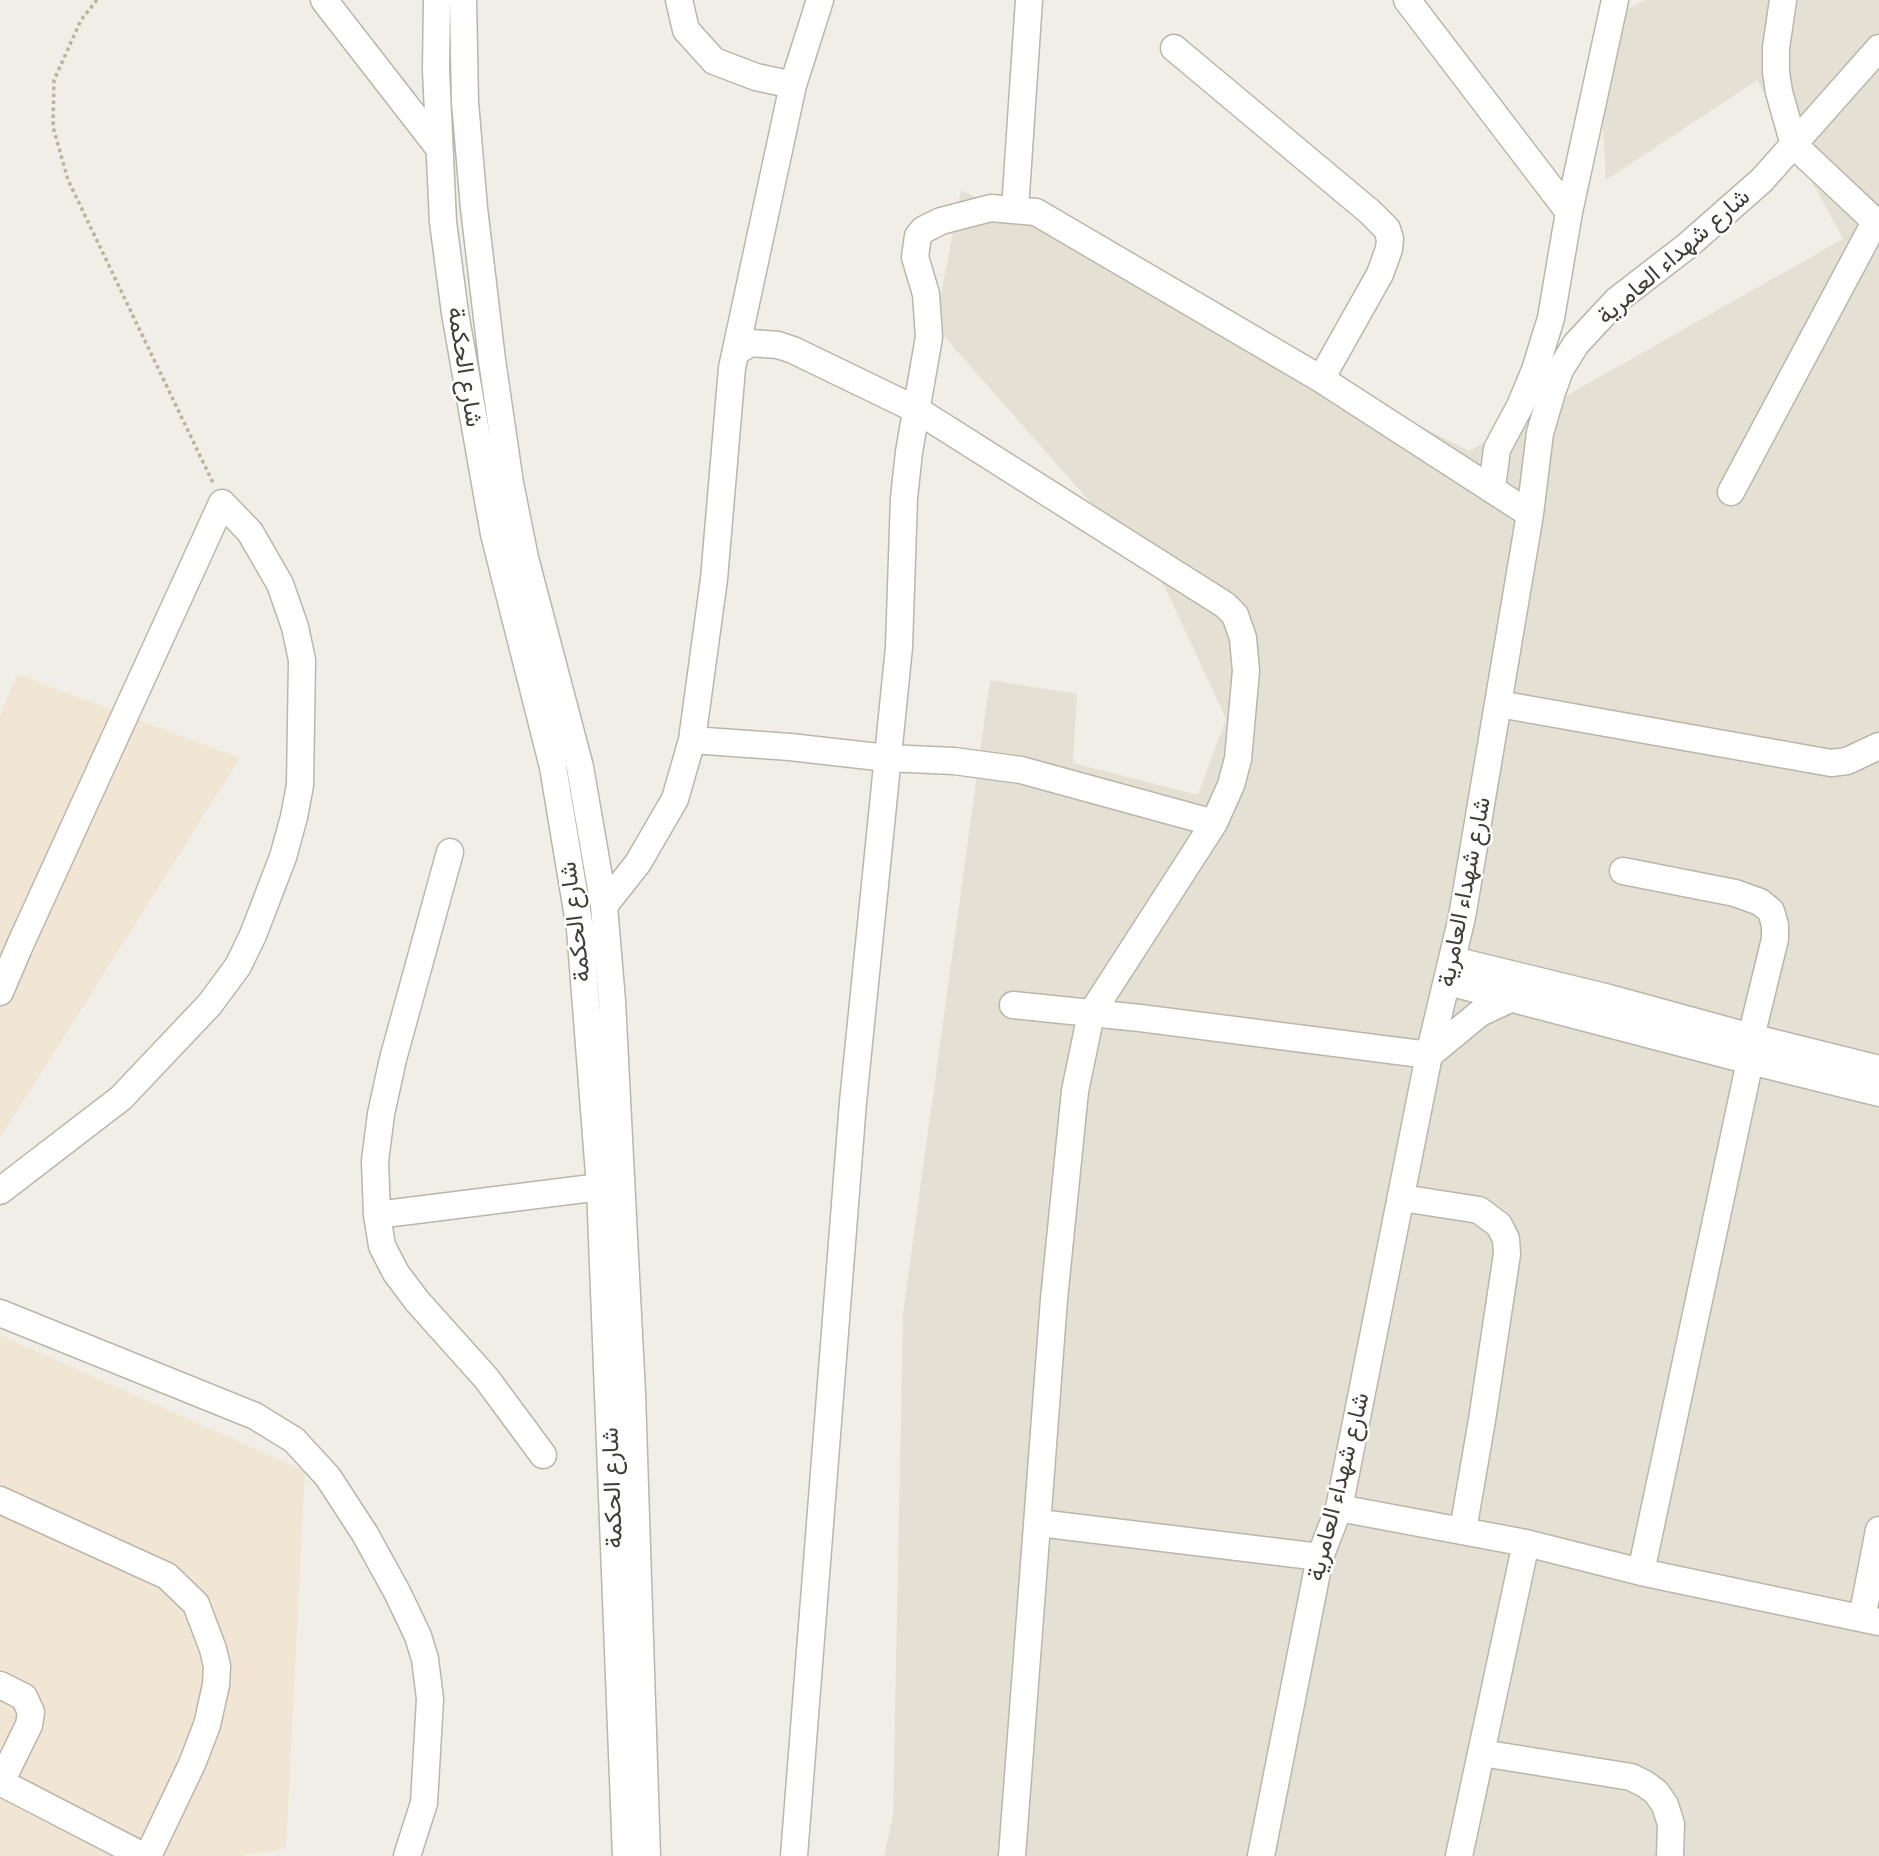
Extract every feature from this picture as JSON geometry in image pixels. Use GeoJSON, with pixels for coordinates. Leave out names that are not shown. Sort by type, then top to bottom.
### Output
{"type":"FeatureCollection","features":[{"type":"Feature","properties":{"kind":"street"},"geometry":{"type":"LineString","coordinates":[[324,0],[439,148]]}},
{"type":"Feature","properties":{"kind":"street","name":"شارع الحكمة"},"geometry":{"type":"LineString","coordinates":[[437,0],[436,70],[446,248],[475,434],[494,534],[553,767],[580,929],[600,1187],[626,1856]]}},
{"type":"Feature","properties":{"kind":"street","name":"شارع الحكمة"},"geometry":{"type":"LineString","coordinates":[[463,0],[465,102],[474,208],[510,483],[525,558],[580,767],[604,906],[612,1001],[632,1394],[647,1856]]}},
{"type":"Feature","properties":{"kind":"street"},"geometry":{"type":"LineString","coordinates":[[679,0],[686,30],[714,61],[756,77],[793,85]]}},
{"type":"Feature","properties":{"kind":"street"},"geometry":{"type":"LineString","coordinates":[[604,906],[638,863],[675,799],[692,740],[714,579],[730,392],[737,351],[793,85],[820,0]]}},
{"type":"Feature","properties":{"kind":"street"},"geometry":{"type":"LineString","coordinates":[[1015,209],[1029,0]]}},
{"type":"Feature","properties":{"kind":"street"},"geometry":{"type":"LineString","coordinates":[[1407,0],[1569,212]]}},
{"type":"Feature","properties":{"kind":"street"},"geometry":{"type":"LineString","coordinates":[[1492,488],[1497,449],[1530,382],[1550,318],[1569,212],[1615,0]]}},
{"type":"Feature","properties":{"kind":"street"},"geometry":{"type":"LineString","coordinates":[[1731,492],[1877,223],[1794,145],[1776,72],[1776,48],[1783,0]]}},
{"type":"Feature","properties":{"kind":"street"},"geometry":{"type":"LineString","coordinates":[[1174,48],[1387,229],[1389,249],[1380,274],[1321,379]]}},
{"type":"Feature","properties":{"kind":"street","name":"شارع شهداء العامرية"},"geometry":{"type":"LineString","coordinates":[[1261,1856],[1320,1557],[1339,1508],[1429,1055],[1451,971],[1499,704],[1541,433],[1560,370],[1576,344],[1617,300],[1728,211],[1794,145],[1879,48]]}},
{"type":"Feature","properties":{"kind":"street"},"geometry":{"type":"LineString","coordinates":[[794,1856],[853,1102],[899,647],[904,498],[909,452],[929,337],[926,294],[915,257],[918,236],[923,230],[941,221],[990,208],[1036,212],[1321,379],[1530,514]]}},
{"type":"Feature","properties":{"kind":"street"},"geometry":{"type":"LineString","coordinates":[[737,351],[751,343],[786,347],[917,410],[1225,605],[1235,615],[1243,638],[1246,671],[1238,759],[1231,785],[1214,823],[1091,1014],[1075,1091],[1058,1257],[1012,1856]]}},
{"type":"Feature","properties":{"kind":"street"},"geometry":{"type":"LineString","coordinates":[[0,992],[222,503],[250,533],[279,584],[295,627],[302,660],[300,785],[282,857],[253,935],[238,966],[210,1004],[121,1098],[0,1191]]}},
{"type":"Feature","properties":{"kind":"street"},"geometry":{"type":"LineString","coordinates":[[1499,704],[1831,763],[1847,761],[1879,746]]}},
{"type":"Feature","properties":{"kind":"street"},"geometry":{"type":"LineString","coordinates":[[692,740],[887,758],[954,761],[1021,771],[1214,823]]}},
{"type":"Feature","properties":{"kind":"street"},"geometry":{"type":"LineString","coordinates":[[450,852],[393,1059],[381,1114],[375,1161],[377,1215],[382,1246],[396,1273],[417,1301],[486,1378],[542,1455]]}},
{"type":"Feature","properties":{"kind":"street"},"geometry":{"type":"LineString","coordinates":[[1623,871],[1735,893],[1760,902],[1771,911],[1775,925],[1775,939],[1641,1572]]}},
{"type":"Feature","properties":{"kind":"street"},"geometry":{"type":"LineString","coordinates":[[1451,971],[1510,999],[1750,1049],[1879,1069]]}},
{"type":"Feature","properties":{"kind":"street"},"geometry":{"type":"LineString","coordinates":[[1451,971],[1609,998],[1879,1093]]}},
{"type":"Feature","properties":{"kind":"street"},"geometry":{"type":"LineString","coordinates":[[1013,1005],[1167,1021],[1429,1055],[1480,1013],[1510,999]]}},
{"type":"Feature","properties":{"kind":"street"},"geometry":{"type":"LineString","coordinates":[[377,1215],[600,1187]]}},
{"type":"Feature","properties":{"kind":"street"},"geometry":{"type":"LineString","coordinates":[[1402,1198],[1479,1210],[1499,1225],[1506,1239],[1507,1254],[1463,1530]]}},
{"type":"Feature","properties":{"kind":"street"},"geometry":{"type":"LineString","coordinates":[[0,1314],[255,1416],[294,1440],[328,1477],[365,1534],[397,1592],[418,1636],[425,1659],[430,1699],[424,1803],[407,1856]]}},
{"type":"Feature","properties":{"kind":"street"},"geometry":{"type":"LineString","coordinates":[[0,1500],[167,1576],[196,1604],[214,1649],[216,1685],[207,1725],[192,1764],[146,1856],[0,1783],[29,1725],[32,1712],[24,1697],[0,1685]]}},
{"type":"Feature","properties":{"kind":"street"},"geometry":{"type":"LineString","coordinates":[[1339,1508],[1526,1543],[1641,1572],[1871,1620],[1879,1530]]}},
{"type":"Feature","properties":{"kind":"street"},"geometry":{"type":"LineString","coordinates":[[1039,1523],[1320,1557]]}},
{"type":"Feature","properties":{"kind":"street"},"geometry":{"type":"LineString","coordinates":[[1459,1856],[1526,1543]]}},
{"type":"Feature","properties":{"kind":"street"},"geometry":{"type":"LineString","coordinates":[[1482,1753],[1631,1777],[1645,1784],[1656,1791],[1665,1805],[1671,1824],[1671,1856]]}},
{"type":"Feature","properties":{"kind":"path"},"geometry":{"type":"LineString","coordinates":[[97,0],[81,20],[54,80],[53,127],[68,180],[222,503]]}},
{"type":"Feature","properties":{"kind":"shaded area"},"geometry":{"type":"Polygon","coordinates":[[[1645,0],[1879,0],[1879,1856],[884,1856],[893,1817],[903,1314],[990,680],[1077,694],[1073,763],[1198,795],[1226,719],[1165,587],[935,326],[961,190],[1469,451],[1843,239],[1757,80],[1606,180],[1597,26],[1645,0]]]}},
{"type":"Feature","properties":{"kind":"shaded area"},"geometry":{"type":"Polygon","coordinates":[[[17,674],[240,758],[0,1138],[0,716],[17,674]]]}},
{"type":"Feature","properties":{"kind":"shaded area"},"geometry":{"type":"Polygon","coordinates":[[[0,1335],[305,1471],[286,1848],[241,1856],[0,1856],[0,1335]]]}}]}
